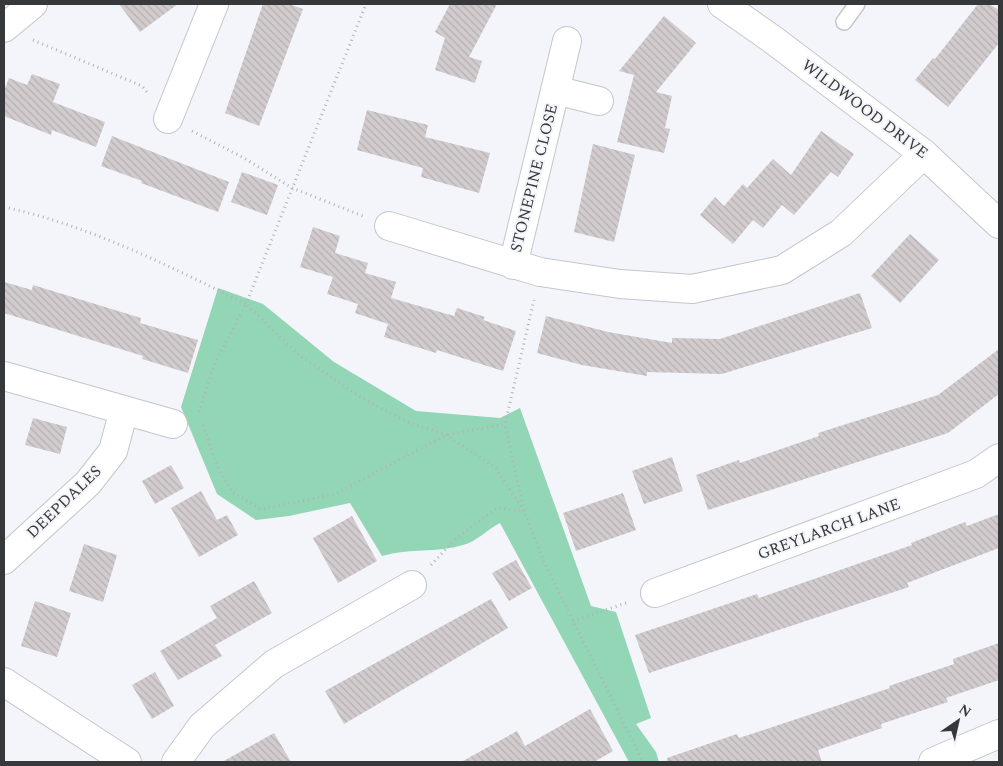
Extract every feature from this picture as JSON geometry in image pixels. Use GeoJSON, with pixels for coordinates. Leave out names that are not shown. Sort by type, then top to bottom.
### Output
{"type":"FeatureCollection","features":[{"type":"Feature","properties":{"kind":"street"},"geometry":{"type":"LineString","coordinates":[[168,119],[214,4]]}},
{"type":"Feature","properties":{"kind":"street","name":"WILDWOOD DRIVE"},"geometry":{"type":"LineString","coordinates":[[722,4],[924,154],[999,224]]}},
{"type":"Feature","properties":{"kind":"street"},"geometry":{"type":"LineString","coordinates":[[4,28],[30,5]]}},
{"type":"Feature","properties":{"kind":"street","name":"STONEPINE CLOSE"},"geometry":{"type":"LineString","coordinates":[[513,265],[567,41]]}},
{"type":"Feature","properties":{"kind":"street","name":"STONEPINE CLOSE"},"geometry":{"type":"LineString","coordinates":[[555,90],[599,101]]}},
{"type":"Feature","properties":{"kind":"street","name":"STONEPINE CLOSE"},"geometry":{"type":"LineString","coordinates":[[389,226],[540,272],[620,284],[692,289],[782,270],[841,233],[924,154]]}},
{"type":"Feature","properties":{"kind":"street"},"geometry":{"type":"LineString","coordinates":[[4,376],[173,424]]}},
{"type":"Feature","properties":{"kind":"street","name":"DEEPDALES"},"geometry":{"type":"LineString","coordinates":[[4,560],[88,483],[114,451],[124,410]]}},
{"type":"Feature","properties":{"kind":"street","name":"GREYLARCH LANE"},"geometry":{"type":"LineString","coordinates":[[655,593],[976,474],[999,458]]}},
{"type":"Feature","properties":{"kind":"street"},"geometry":{"type":"LineString","coordinates":[[176,762],[202,726],[274,664],[402,599]]}},
{"type":"Feature","properties":{"kind":"street"},"geometry":{"type":"LineString","coordinates":[[4,682],[127,762]]}},
{"type":"Feature","properties":{"kind":"street"},"geometry":{"type":"LineString","coordinates":[[933,762],[999,734]]}},
{"type":"Feature","properties":{"kind":"lane"},"geometry":{"type":"LineString","coordinates":[[844,22],[857,4]]}},
{"type":"Feature","properties":{"kind":"path"},"geometry":{"type":"LineString","coordinates":[[366,4],[246,304],[214,365],[199,412],[216,464],[232,492],[260,509],[334,494],[446,435],[505,424]]}},
{"type":"Feature","properties":{"kind":"path"},"geometry":{"type":"LineString","coordinates":[[31,40],[142,86],[168,119],[244,158],[292,188],[389,226]]}},
{"type":"Feature","properties":{"kind":"path"},"geometry":{"type":"LineString","coordinates":[[4,207],[42,215],[171,267],[246,304],[298,355],[362,398],[405,421],[446,435],[495,467],[524,511]]}},
{"type":"Feature","properties":{"kind":"path"},"geometry":{"type":"LineString","coordinates":[[540,272],[505,424],[524,511],[544,562],[643,762]]}},
{"type":"Feature","properties":{"kind":"path"},"geometry":{"type":"LineString","coordinates":[[173,424],[199,412]]}},
{"type":"Feature","properties":{"kind":"path"},"geometry":{"type":"LineString","coordinates":[[402,599],[456,538],[497,508],[524,511]]}},
{"type":"Feature","properties":{"kind":"path"},"geometry":{"type":"LineString","coordinates":[[573,622],[655,593]]}},
{"type":"Feature","properties":{"kind":"green space"},"geometry":{"type":"Polygon","coordinates":[[[218,288],[263,304],[334,362],[416,411],[500,418],[520,408],[591,606],[616,612],[651,718],[636,724],[656,752],[659,762],[629,762],[500,523],[473,541],[463,545],[382,556],[350,503],[289,516],[256,520],[217,494],[181,407],[218,288]]]}},
{"type":"Feature","properties":{"kind":"building"},"geometry":{"type":"Polygon","coordinates":[[[119,4],[178,4],[140,32],[119,4]]]}},
{"type":"Feature","properties":{"kind":"building"},"geometry":{"type":"Polygon","coordinates":[[[263,4],[289,4],[303,9],[259,126],[225,113],[263,4]]]}},
{"type":"Feature","properties":{"kind":"building"},"geometry":{"type":"Polygon","coordinates":[[[450,4],[497,4],[469,57],[482,61],[475,83],[435,70],[445,38],[435,32],[450,4]]]}},
{"type":"Feature","properties":{"kind":"building"},"geometry":{"type":"Polygon","coordinates":[[[978,4],[989,4],[999,10],[999,43],[948,107],[915,80],[933,58],[935,59],[978,4]]]}},
{"type":"Feature","properties":{"kind":"building"},"geometry":{"type":"Polygon","coordinates":[[[664,16],[696,43],[656,92],[672,96],[665,128],[670,129],[664,153],[617,142],[634,75],[619,71],[664,16]]]}},
{"type":"Feature","properties":{"kind":"building"},"geometry":{"type":"Polygon","coordinates":[[[32,74],[60,84],[53,102],[105,122],[96,147],[52,130],[51,135],[4,116],[4,91],[9,78],[27,85],[32,74]]]}},
{"type":"Feature","properties":{"kind":"building"},"geometry":{"type":"Polygon","coordinates":[[[367,110],[428,125],[425,137],[490,153],[479,193],[421,177],[423,168],[357,150],[367,110]]]}},
{"type":"Feature","properties":{"kind":"building"},"geometry":{"type":"Polygon","coordinates":[[[821,131],[854,154],[838,177],[831,172],[794,215],[782,205],[763,228],[753,220],[733,244],[700,215],[715,197],[724,206],[743,184],[747,188],[773,159],[791,175],[821,131]]]}},
{"type":"Feature","properties":{"kind":"building"},"geometry":{"type":"Polygon","coordinates":[[[112,136],[229,182],[218,212],[101,166],[112,136]]]}},
{"type":"Feature","properties":{"kind":"building"},"geometry":{"type":"Polygon","coordinates":[[[593,144],[635,155],[614,242],[574,232],[593,144]]]}},
{"type":"Feature","properties":{"kind":"building"},"geometry":{"type":"Polygon","coordinates":[[[242,172],[278,185],[267,215],[231,202],[242,172]]]}},
{"type":"Feature","properties":{"kind":"building"},"geometry":{"type":"Polygon","coordinates":[[[313,227],[340,236],[335,253],[368,263],[365,273],[396,282],[391,298],[454,316],[457,308],[485,317],[483,320],[516,331],[503,371],[437,350],[436,353],[384,337],[388,324],[355,313],[358,304],[327,294],[333,277],[300,267],[313,227]]]}},
{"type":"Feature","properties":{"kind":"building"},"geometry":{"type":"Polygon","coordinates":[[[910,234],[939,260],[900,303],[871,276],[910,234]]]}},
{"type":"Feature","properties":{"kind":"building"},"geometry":{"type":"Polygon","coordinates":[[[4,282],[32,290],[33,285],[141,318],[140,323],[198,340],[188,373],[142,359],[143,356],[4,313],[4,282]]]}},
{"type":"Feature","properties":{"kind":"building"},"geometry":{"type":"Polygon","coordinates":[[[860,293],[872,328],[722,374],[647,372],[647,376],[582,365],[537,353],[546,316],[608,332],[672,343],[672,338],[720,339],[860,293]]]}},
{"type":"Feature","properties":{"kind":"building"},"geometry":{"type":"Polygon","coordinates":[[[999,349],[999,394],[948,433],[708,510],[696,475],[739,460],[740,463],[819,436],[818,433],[938,395],[999,349]]]}},
{"type":"Feature","properties":{"kind":"building"},"geometry":{"type":"Polygon","coordinates":[[[33,418],[67,427],[60,454],[25,445],[33,418]]]}},
{"type":"Feature","properties":{"kind":"building"},"geometry":{"type":"Polygon","coordinates":[[[672,457],[683,491],[644,504],[632,471],[672,457]]]}},
{"type":"Feature","properties":{"kind":"building"},"geometry":{"type":"Polygon","coordinates":[[[171,465],[184,488],[155,504],[142,481],[171,465]]]}},
{"type":"Feature","properties":{"kind":"building"},"geometry":{"type":"Polygon","coordinates":[[[201,491],[217,520],[227,515],[238,535],[199,557],[171,508],[201,491]]]}},
{"type":"Feature","properties":{"kind":"building"},"geometry":{"type":"Polygon","coordinates":[[[623,493],[636,530],[576,551],[563,513],[623,493]]]}},
{"type":"Feature","properties":{"kind":"building"},"geometry":{"type":"Polygon","coordinates":[[[999,514],[999,548],[907,583],[909,587],[649,673],[635,635],[757,594],[759,598],[912,545],[911,543],[965,522],[967,526],[999,514]]]}},
{"type":"Feature","properties":{"kind":"building"},"geometry":{"type":"Polygon","coordinates":[[[352,516],[377,561],[338,583],[313,538],[352,516]]]}},
{"type":"Feature","properties":{"kind":"building"},"geometry":{"type":"Polygon","coordinates":[[[84,544],[117,555],[103,602],[69,591],[84,544]]]}},
{"type":"Feature","properties":{"kind":"building"},"geometry":{"type":"Polygon","coordinates":[[[516,560],[532,588],[509,601],[492,573],[516,560]]]}},
{"type":"Feature","properties":{"kind":"building"},"geometry":{"type":"Polygon","coordinates":[[[254,581],[272,613],[215,645],[222,656],[178,680],[160,651],[217,618],[210,606],[254,581]]]}},
{"type":"Feature","properties":{"kind":"building"},"geometry":{"type":"Polygon","coordinates":[[[491,599],[508,628],[344,724],[325,691],[491,599]]]}},
{"type":"Feature","properties":{"kind":"building"},"geometry":{"type":"Polygon","coordinates":[[[35,601],[71,613],[57,657],[21,646],[35,601]]]}},
{"type":"Feature","properties":{"kind":"building"},"geometry":{"type":"Polygon","coordinates":[[[999,643],[999,680],[946,698],[948,702],[881,724],[882,728],[818,750],[822,762],[667,762],[667,758],[737,734],[739,738],[890,688],[889,686],[954,664],[953,659],[999,643]]]}},
{"type":"Feature","properties":{"kind":"building"},"geometry":{"type":"Polygon","coordinates":[[[155,672],[174,706],[152,719],[132,685],[155,672]]]}},
{"type":"Feature","properties":{"kind":"building"},"geometry":{"type":"Polygon","coordinates":[[[590,709],[613,751],[594,762],[461,762],[517,731],[525,746],[590,709]]]}},
{"type":"Feature","properties":{"kind":"building"},"geometry":{"type":"Polygon","coordinates":[[[274,733],[291,762],[222,762],[274,733]]]}}]}
